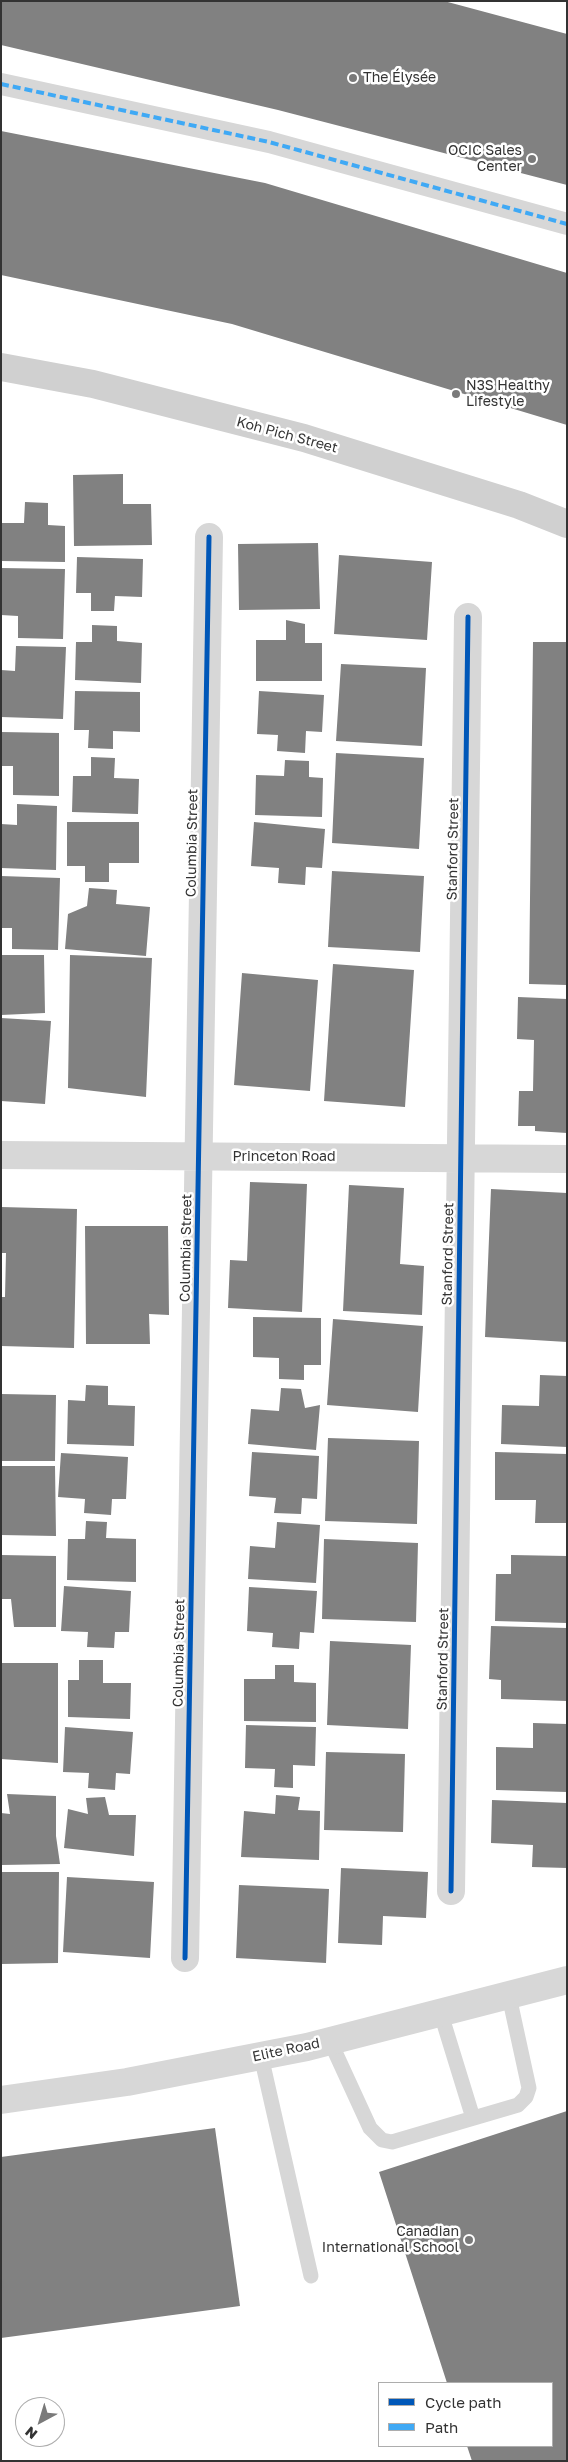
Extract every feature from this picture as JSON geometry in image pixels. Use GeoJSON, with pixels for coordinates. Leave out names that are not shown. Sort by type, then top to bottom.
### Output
{"type":"FeatureCollection","features":[{"type":"Feature","properties":{"kind":"main road","name":"Koh Pich Street"},"geometry":{"type":"LineString","coordinates":[[1,367],[93,384],[304,438],[519,505],[567,524]]}},
{"type":"Feature","properties":{"kind":"street"},"geometry":{"type":"LineString","coordinates":[[1,84],[269,142],[567,224]]}},
{"type":"Feature","properties":{"kind":"street","name":"Columbia Street"},"geometry":{"type":"LineString","coordinates":[[185,1958],[209,538]]}},
{"type":"Feature","properties":{"kind":"street","name":"Stanford Street"},"geometry":{"type":"LineString","coordinates":[[451,1891],[468,617]]}},
{"type":"Feature","properties":{"kind":"street","name":"Princeton Road"},"geometry":{"type":"LineString","coordinates":[[1,1155],[567,1159]]}},
{"type":"Feature","properties":{"kind":"street","name":"Elite Road"},"geometry":{"type":"LineString","coordinates":[[1,2100],[127,2082],[260,2056],[441,2014],[567,1980]]}},
{"type":"Feature","properties":{"kind":"lane"},"geometry":{"type":"LineString","coordinates":[[330,2041],[370,2128],[382,2140],[392,2142],[518,2105],[526,2097],[529,2088],[509,1996]]}},
{"type":"Feature","properties":{"kind":"lane"},"geometry":{"type":"LineString","coordinates":[[441,2014],[473,2118]]}},
{"type":"Feature","properties":{"kind":"lane"},"geometry":{"type":"LineString","coordinates":[[260,2056],[311,2276]]}},
{"type":"Feature","properties":{"kind":"building","name":"The Élysée"},"geometry":{"type":"Polygon","coordinates":[[[1,1],[444,1],[567,34],[567,185],[278,110],[1,45],[1,1]]]}},
{"type":"Feature","properties":{"kind":"building"},"geometry":{"type":"Polygon","coordinates":[[[1,131],[265,183],[567,273],[567,425],[232,324],[1,275],[1,131]]]}},
{"type":"Feature","properties":{"kind":"building"},"geometry":{"type":"Polygon","coordinates":[[[123,474],[123,504],[151,504],[152,545],[74,546],[73,475],[123,474]]]}},
{"type":"Feature","properties":{"kind":"building"},"geometry":{"type":"Polygon","coordinates":[[[25,502],[48,503],[48,525],[65,526],[65,562],[1,561],[1,523],[24,523],[25,502]]]}},
{"type":"Feature","properties":{"kind":"building"},"geometry":{"type":"Polygon","coordinates":[[[318,543],[320,609],[239,610],[238,544],[318,543]]]}},
{"type":"Feature","properties":{"kind":"building"},"geometry":{"type":"Polygon","coordinates":[[[339,555],[432,562],[427,640],[334,634],[339,555]]]}},
{"type":"Feature","properties":{"kind":"building"},"geometry":{"type":"Polygon","coordinates":[[[77,557],[143,559],[142,597],[115,596],[114,611],[91,611],[91,593],[76,593],[77,557]]]}},
{"type":"Feature","properties":{"kind":"building"},"geometry":{"type":"Polygon","coordinates":[[[1,568],[65,569],[63,639],[18,638],[18,616],[1,615],[1,568]]]}},
{"type":"Feature","properties":{"kind":"building"},"geometry":{"type":"Polygon","coordinates":[[[286,620],[305,624],[305,643],[322,643],[322,681],[256,681],[256,640],[286,640],[286,620]]]}},
{"type":"Feature","properties":{"kind":"building"},"geometry":{"type":"Polygon","coordinates":[[[92,625],[117,626],[117,641],[142,643],[141,683],[75,680],[76,642],[92,642],[92,625]]]}},
{"type":"Feature","properties":{"kind":"building"},"geometry":{"type":"Polygon","coordinates":[[[533,642],[567,642],[567,985],[529,984],[533,642]]]}},
{"type":"Feature","properties":{"kind":"building"},"geometry":{"type":"Polygon","coordinates":[[[16,646],[66,647],[63,719],[1,717],[1,670],[15,671],[16,646]]]}},
{"type":"Feature","properties":{"kind":"building"},"geometry":{"type":"Polygon","coordinates":[[[341,664],[426,668],[422,746],[336,741],[341,664]]]}},
{"type":"Feature","properties":{"kind":"building"},"geometry":{"type":"Polygon","coordinates":[[[75,691],[140,692],[140,732],[113,731],[113,749],[88,748],[89,730],[74,730],[75,691]]]}},
{"type":"Feature","properties":{"kind":"building"},"geometry":{"type":"Polygon","coordinates":[[[259,691],[324,695],[322,732],[306,731],[305,753],[277,751],[278,735],[257,734],[259,691]]]}},
{"type":"Feature","properties":{"kind":"building"},"geometry":{"type":"Polygon","coordinates":[[[1,732],[59,733],[59,796],[13,795],[13,766],[1,766],[1,732]]]}},
{"type":"Feature","properties":{"kind":"building"},"geometry":{"type":"Polygon","coordinates":[[[336,753],[424,758],[419,849],[332,843],[336,753]]]}},
{"type":"Feature","properties":{"kind":"building"},"geometry":{"type":"Polygon","coordinates":[[[91,757],[115,758],[114,778],[139,779],[138,814],[72,812],[73,776],[91,776],[91,757]]]}},
{"type":"Feature","properties":{"kind":"building"},"geometry":{"type":"Polygon","coordinates":[[[285,760],[309,761],[309,777],[323,778],[322,817],[255,815],[256,775],[284,776],[285,760]]]}},
{"type":"Feature","properties":{"kind":"building"},"geometry":{"type":"Polygon","coordinates":[[[17,804],[57,806],[56,870],[1,868],[1,824],[17,825],[17,804]]]}},
{"type":"Feature","properties":{"kind":"building"},"geometry":{"type":"Polygon","coordinates":[[[67,822],[139,822],[139,863],[109,863],[109,882],[85,882],[85,866],[67,866],[67,822]]]}},
{"type":"Feature","properties":{"kind":"building"},"geometry":{"type":"Polygon","coordinates":[[[254,822],[325,829],[322,868],[306,867],[305,885],[278,883],[279,868],[251,866],[254,822]]]}},
{"type":"Feature","properties":{"kind":"building"},"geometry":{"type":"Polygon","coordinates":[[[332,871],[424,876],[420,952],[328,947],[332,871]]]}},
{"type":"Feature","properties":{"kind":"building"},"geometry":{"type":"Polygon","coordinates":[[[1,876],[60,878],[58,950],[12,949],[12,928],[1,928],[1,876]]]}},
{"type":"Feature","properties":{"kind":"building"},"geometry":{"type":"Polygon","coordinates":[[[89,888],[117,890],[116,904],[150,907],[146,956],[65,949],[68,914],[87,906],[89,888]]]}},
{"type":"Feature","properties":{"kind":"building"},"geometry":{"type":"Polygon","coordinates":[[[1,955],[44,955],[45,1013],[1,1015],[1,955]]]}},
{"type":"Feature","properties":{"kind":"building"},"geometry":{"type":"Polygon","coordinates":[[[70,955],[152,958],[146,1097],[68,1088],[70,955]]]}},
{"type":"Feature","properties":{"kind":"building"},"geometry":{"type":"Polygon","coordinates":[[[333,964],[414,970],[405,1107],[324,1101],[333,964]]]}},
{"type":"Feature","properties":{"kind":"building"},"geometry":{"type":"Polygon","coordinates":[[[242,973],[318,980],[310,1091],[234,1085],[242,973]]]}},
{"type":"Feature","properties":{"kind":"building"},"geometry":{"type":"Polygon","coordinates":[[[518,997],[567,999],[567,1133],[535,1131],[535,1126],[518,1126],[519,1091],[533,1091],[534,1040],[517,1039],[518,997]]]}},
{"type":"Feature","properties":{"kind":"building"},"geometry":{"type":"Polygon","coordinates":[[[1,1018],[51,1021],[45,1104],[1,1101],[1,1018]]]}},
{"type":"Feature","properties":{"kind":"building"},"geometry":{"type":"Polygon","coordinates":[[[250,1182],[307,1184],[302,1312],[228,1308],[230,1260],[247,1261],[250,1182]]]}},
{"type":"Feature","properties":{"kind":"building"},"geometry":{"type":"Polygon","coordinates":[[[349,1185],[404,1188],[400,1264],[424,1266],[422,1315],[343,1311],[349,1185]]]}},
{"type":"Feature","properties":{"kind":"building"},"geometry":{"type":"Polygon","coordinates":[[[491,1189],[567,1193],[567,1342],[485,1337],[491,1189]]]}},
{"type":"Feature","properties":{"kind":"building"},"geometry":{"type":"Polygon","coordinates":[[[1,1207],[77,1209],[74,1348],[1,1346],[1,1297],[5,1297],[6,1253],[1,1253],[1,1207]]]}},
{"type":"Feature","properties":{"kind":"building"},"geometry":{"type":"Polygon","coordinates":[[[85,1226],[168,1226],[169,1315],[149,1314],[150,1344],[86,1344],[85,1226]]]}},
{"type":"Feature","properties":{"kind":"building"},"geometry":{"type":"Polygon","coordinates":[[[253,1317],[321,1318],[321,1365],[304,1365],[304,1380],[279,1379],[279,1358],[253,1357],[253,1317]]]}},
{"type":"Feature","properties":{"kind":"building"},"geometry":{"type":"Polygon","coordinates":[[[333,1319],[423,1326],[418,1412],[327,1405],[333,1319]]]}},
{"type":"Feature","properties":{"kind":"building"},"geometry":{"type":"Polygon","coordinates":[[[540,1375],[567,1376],[567,1447],[501,1444],[502,1405],[539,1406],[540,1375]]]}},
{"type":"Feature","properties":{"kind":"building"},"geometry":{"type":"Polygon","coordinates":[[[86,1385],[108,1386],[108,1405],[135,1406],[134,1446],[67,1444],[68,1400],[85,1401],[86,1385]]]}},
{"type":"Feature","properties":{"kind":"building"},"geometry":{"type":"Polygon","coordinates":[[[281,1388],[301,1389],[305,1408],[320,1405],[316,1450],[248,1444],[251,1409],[279,1411],[281,1388]]]}},
{"type":"Feature","properties":{"kind":"building"},"geometry":{"type":"Polygon","coordinates":[[[1,1394],[56,1395],[55,1461],[1,1461],[1,1394]]]}},
{"type":"Feature","properties":{"kind":"building"},"geometry":{"type":"Polygon","coordinates":[[[328,1438],[419,1441],[417,1524],[325,1521],[328,1438]]]}},
{"type":"Feature","properties":{"kind":"building"},"geometry":{"type":"Polygon","coordinates":[[[252,1452],[319,1456],[317,1499],[302,1498],[301,1514],[274,1513],[276,1498],[249,1496],[252,1452]]]}},
{"type":"Feature","properties":{"kind":"building"},"geometry":{"type":"Polygon","coordinates":[[[495,1452],[567,1454],[567,1523],[535,1523],[536,1500],[495,1500],[495,1452]]]}},
{"type":"Feature","properties":{"kind":"building"},"geometry":{"type":"Polygon","coordinates":[[[61,1453],[128,1457],[126,1499],[112,1499],[111,1515],[84,1513],[85,1499],[58,1497],[61,1453]]]}},
{"type":"Feature","properties":{"kind":"building"},"geometry":{"type":"Polygon","coordinates":[[[1,1466],[55,1466],[56,1536],[1,1535],[1,1466]]]}},
{"type":"Feature","properties":{"kind":"building"},"geometry":{"type":"Polygon","coordinates":[[[86,1521],[107,1522],[106,1538],[136,1539],[136,1582],[67,1580],[68,1539],[85,1539],[86,1521]]]}},
{"type":"Feature","properties":{"kind":"building"},"geometry":{"type":"Polygon","coordinates":[[[277,1522],[320,1525],[316,1583],[248,1579],[250,1546],[275,1548],[277,1522]]]}},
{"type":"Feature","properties":{"kind":"building"},"geometry":{"type":"Polygon","coordinates":[[[324,1539],[418,1543],[416,1622],[322,1619],[324,1539]]]}},
{"type":"Feature","properties":{"kind":"building"},"geometry":{"type":"Polygon","coordinates":[[[1,1555],[56,1556],[56,1627],[14,1627],[11,1599],[1,1599],[1,1555]]]}},
{"type":"Feature","properties":{"kind":"building"},"geometry":{"type":"Polygon","coordinates":[[[511,1555],[567,1556],[567,1623],[495,1621],[496,1574],[511,1574],[511,1555]]]}},
{"type":"Feature","properties":{"kind":"building"},"geometry":{"type":"Polygon","coordinates":[[[64,1586],[131,1591],[129,1632],[115,1632],[114,1648],[87,1647],[88,1632],[61,1631],[64,1586]]]}},
{"type":"Feature","properties":{"kind":"building"},"geometry":{"type":"Polygon","coordinates":[[[249,1587],[317,1591],[314,1633],[300,1632],[299,1649],[272,1647],[273,1633],[247,1631],[249,1587]]]}},
{"type":"Feature","properties":{"kind":"building"},"geometry":{"type":"Polygon","coordinates":[[[491,1626],[567,1628],[567,1701],[501,1699],[501,1680],[489,1679],[491,1626]]]}},
{"type":"Feature","properties":{"kind":"building"},"geometry":{"type":"Polygon","coordinates":[[[330,1641],[411,1645],[408,1729],[327,1725],[330,1641]]]}},
{"type":"Feature","properties":{"kind":"building"},"geometry":{"type":"Polygon","coordinates":[[[79,1660],[103,1660],[103,1683],[131,1683],[130,1719],[68,1717],[68,1680],[79,1680],[79,1660]]]}},
{"type":"Feature","properties":{"kind":"building"},"geometry":{"type":"Polygon","coordinates":[[[1,1663],[58,1663],[58,1763],[1,1759],[1,1663]]]}},
{"type":"Feature","properties":{"kind":"building"},"geometry":{"type":"Polygon","coordinates":[[[275,1665],[294,1665],[294,1682],[316,1683],[316,1722],[244,1721],[244,1679],[275,1679],[275,1665]]]}},
{"type":"Feature","properties":{"kind":"building"},"geometry":{"type":"Polygon","coordinates":[[[533,1723],[567,1724],[567,1792],[496,1790],[496,1747],[533,1748],[533,1723]]]}},
{"type":"Feature","properties":{"kind":"building"},"geometry":{"type":"Polygon","coordinates":[[[246,1725],[316,1727],[315,1766],[293,1765],[293,1788],[274,1787],[275,1769],[245,1768],[246,1725]]]}},
{"type":"Feature","properties":{"kind":"building"},"geometry":{"type":"Polygon","coordinates":[[[65,1727],[133,1732],[130,1774],[116,1773],[115,1790],[88,1788],[89,1773],[63,1772],[65,1727]]]}},
{"type":"Feature","properties":{"kind":"building"},"geometry":{"type":"Polygon","coordinates":[[[326,1752],[405,1754],[403,1832],[324,1830],[326,1752]]]}},
{"type":"Feature","properties":{"kind":"building"},"geometry":{"type":"Polygon","coordinates":[[[7,1794],[56,1796],[56,1836],[60,1864],[1,1865],[1,1813],[10,1814],[7,1794]]]}},
{"type":"Feature","properties":{"kind":"building"},"geometry":{"type":"Polygon","coordinates":[[[276,1795],[300,1797],[298,1810],[320,1811],[319,1860],[241,1857],[244,1811],[275,1814],[276,1795]]]}},
{"type":"Feature","properties":{"kind":"building"},"geometry":{"type":"Polygon","coordinates":[[[105,1797],[109,1815],[136,1815],[134,1856],[64,1848],[68,1809],[88,1814],[86,1798],[105,1797]]]}},
{"type":"Feature","properties":{"kind":"building"},"geometry":{"type":"Polygon","coordinates":[[[492,1800],[567,1803],[567,1868],[532,1867],[533,1845],[491,1843],[492,1800]]]}},
{"type":"Feature","properties":{"kind":"building"},"geometry":{"type":"Polygon","coordinates":[[[341,1868],[428,1872],[426,1918],[383,1916],[382,1945],[338,1943],[341,1868]]]}},
{"type":"Feature","properties":{"kind":"building"},"geometry":{"type":"Polygon","coordinates":[[[1,1872],[59,1872],[58,1963],[1,1964],[1,1872]]]}},
{"type":"Feature","properties":{"kind":"building"},"geometry":{"type":"Polygon","coordinates":[[[67,1877],[154,1882],[150,1958],[63,1952],[67,1877]]]}},
{"type":"Feature","properties":{"kind":"building"},"geometry":{"type":"Polygon","coordinates":[[[239,1885],[329,1889],[326,1963],[236,1958],[239,1885]]]}},
{"type":"Feature","properties":{"kind":"building","name":"Canadian International School"},"geometry":{"type":"Polygon","coordinates":[[[567,2111],[567,2461],[472,2461],[467,2447],[553,2447],[553,2382],[447,2382],[379,2172],[567,2111]]]}},
{"type":"Feature","properties":{"kind":"building"},"geometry":{"type":"Polygon","coordinates":[[[215,2128],[240,2306],[1,2338],[1,2157],[215,2128]]]}},
{"type":"Feature","properties":{"kind":"marked path"},"geometry":{"type":"LineString","coordinates":[[1,84],[269,142],[567,224]]}},
{"type":"Feature","properties":{"kind":"cycle path"},"geometry":{"type":"LineString","coordinates":[[185,1958],[209,537]]}},
{"type":"Feature","properties":{"kind":"cycle path"},"geometry":{"type":"LineString","coordinates":[[451,1891],[468,617]]}},
{"type":"Feature","properties":{"kind":"place","name":"The Élysée"},"geometry":{"type":"Point","coordinates":[353,78]}},
{"type":"Feature","properties":{"kind":"place","name":"OCIC Sales Center"},"geometry":{"type":"Point","coordinates":[532,159]}},
{"type":"Feature","properties":{"kind":"place","name":"N3S Healthy Lifestyle"},"geometry":{"type":"Point","coordinates":[456,394]}},
{"type":"Feature","properties":{"kind":"place","name":"Canadian International School"},"geometry":{"type":"Point","coordinates":[469,2240]}}]}
